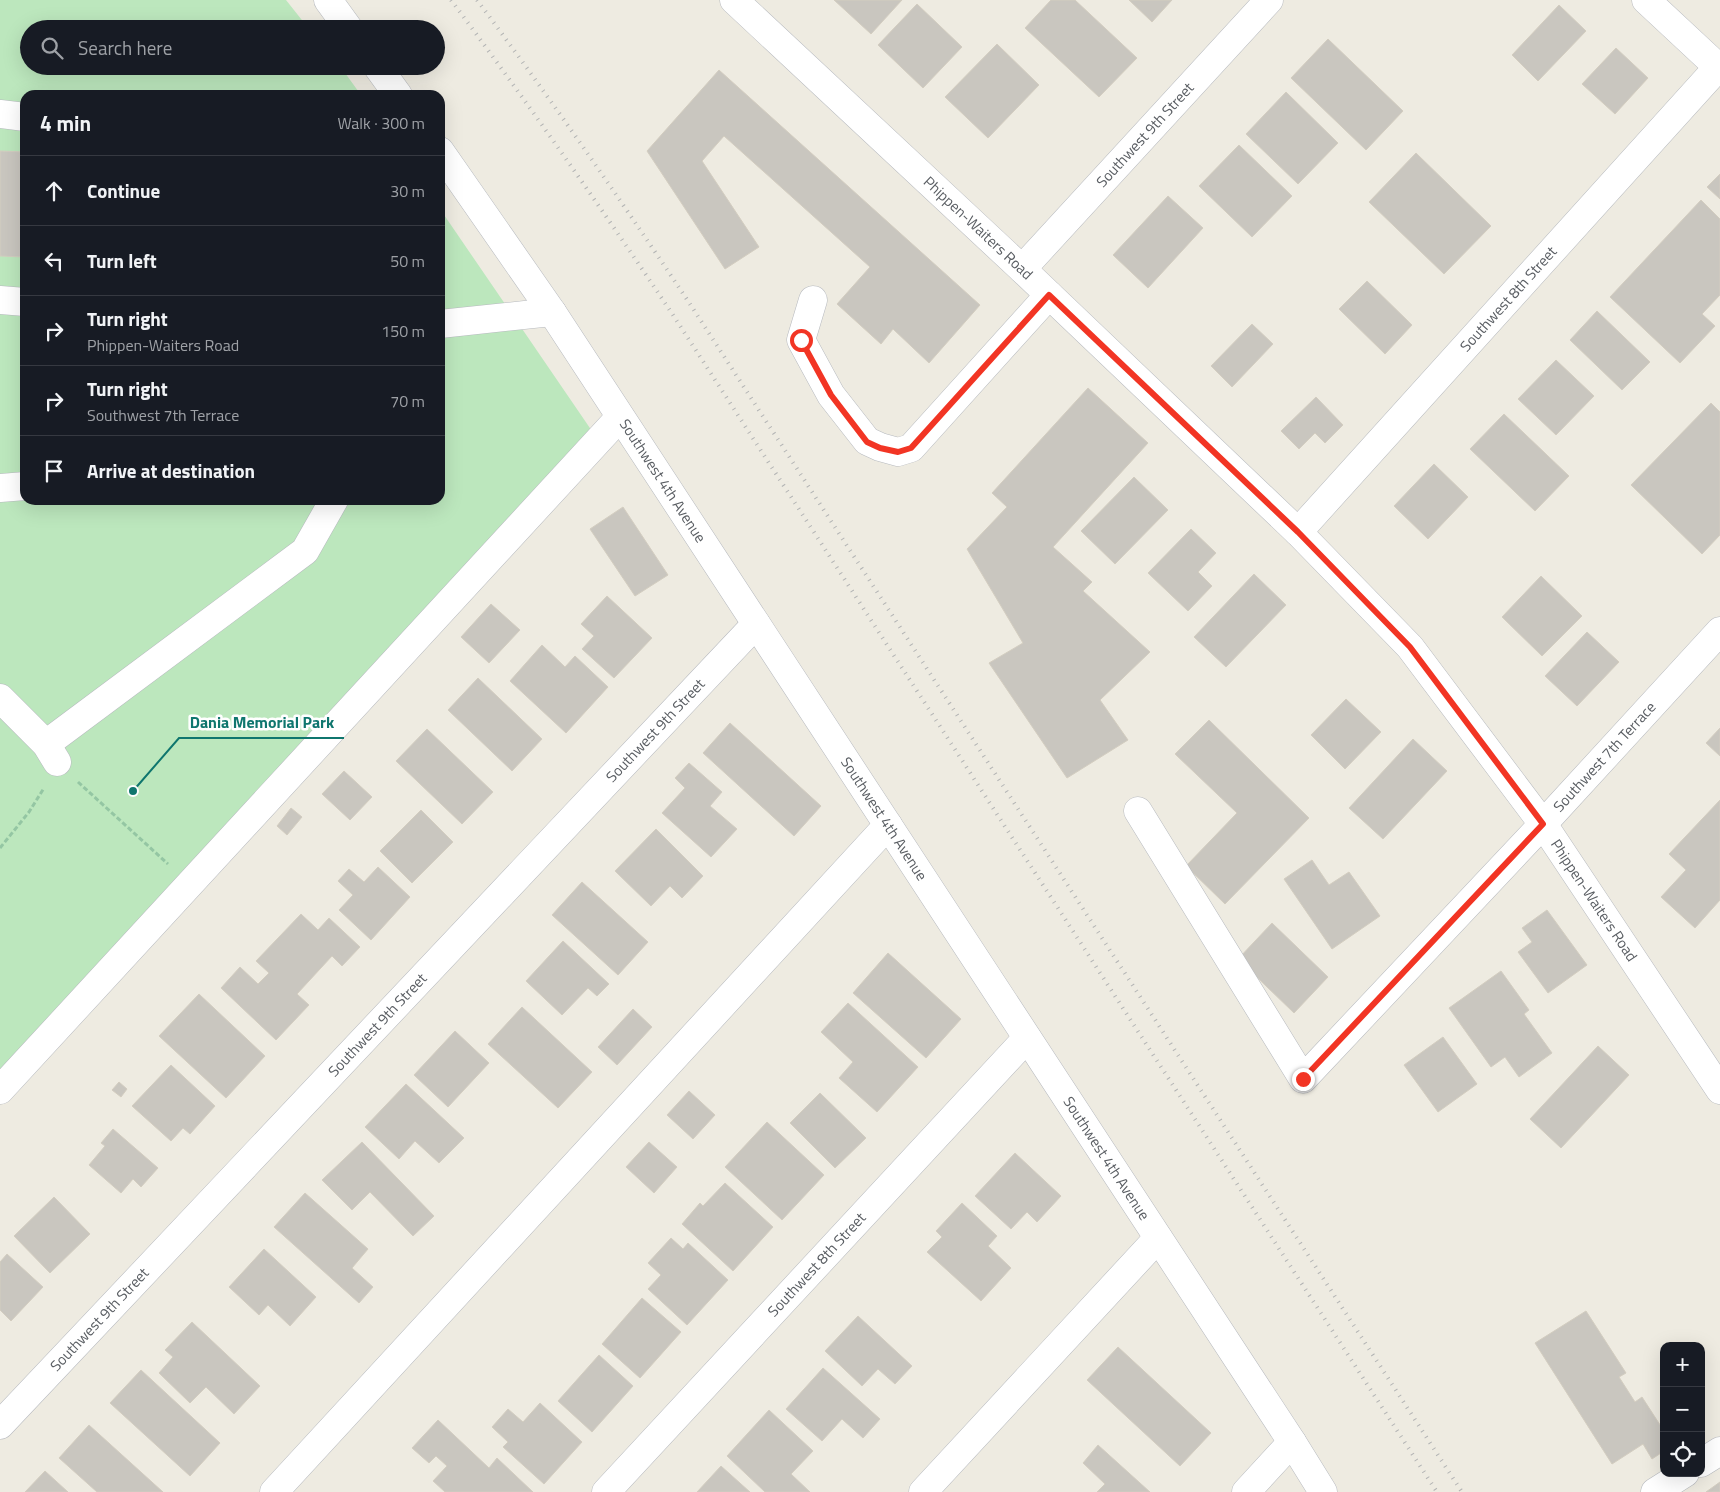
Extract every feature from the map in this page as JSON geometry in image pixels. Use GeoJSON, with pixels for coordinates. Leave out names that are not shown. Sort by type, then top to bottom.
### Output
{"type":"FeatureCollection","features":[{"type":"Feature","properties":{"kind":"street"},"geometry":{"type":"LineString","coordinates":[[328,0],[342,20]]}},
{"type":"Feature","properties":{"kind":"street","name":"Southwest 9th Street"},"geometry":{"type":"LineString","coordinates":[[1022,269],[1269,0]]}},
{"type":"Feature","properties":{"kind":"street"},"geometry":{"type":"LineString","coordinates":[[1646,0],[1719,67]]}},
{"type":"Feature","properties":{"kind":"street","name":"Phippen-Waiters Road"},"geometry":{"type":"LineString","coordinates":[[745,4],[1298,532],[1410,647],[1543,824],[1720,1090]]}},
{"type":"Feature","properties":{"kind":"street","name":"Southwest 8th Street"},"geometry":{"type":"LineString","coordinates":[[1298,532],[1719,67]]}},
{"type":"Feature","properties":{"kind":"street"},"geometry":{"type":"LineString","coordinates":[[384,75],[394,90]]}},
{"type":"Feature","properties":{"kind":"street"},"geometry":{"type":"LineString","coordinates":[[0,114],[20,116]]}},
{"type":"Feature","properties":{"kind":"street","name":"Southwest 4th Avenue"},"geometry":{"type":"LineString","coordinates":[[445,158],[552,312],[1323,1492]]}},
{"type":"Feature","properties":{"kind":"street"},"geometry":{"type":"LineString","coordinates":[[813,300],[801,340],[831,395],[867,442],[880,448],[898,452],[911,448],[1049,295]]}},
{"type":"Feature","properties":{"kind":"street"},"geometry":{"type":"LineString","coordinates":[[0,300],[20,302]]}},
{"type":"Feature","properties":{"kind":"street"},"geometry":{"type":"LineString","coordinates":[[445,323],[552,312]]}},
{"type":"Feature","properties":{"kind":"street"},"geometry":{"type":"LineString","coordinates":[[0,1090],[620,417]]}},
{"type":"Feature","properties":{"kind":"street"},"geometry":{"type":"LineString","coordinates":[[0,488],[20,486]]}},
{"type":"Feature","properties":{"kind":"street"},"geometry":{"type":"LineString","coordinates":[[0,698],[51,753],[305,551],[331,505]]}},
{"type":"Feature","properties":{"kind":"street","name":"Southwest 9th Street"},"geometry":{"type":"LineString","coordinates":[[0,1425],[756,624]]}},
{"type":"Feature","properties":{"kind":"street","name":"Southwest 7th Terrace"},"geometry":{"type":"LineString","coordinates":[[1138,811],[1303,1079],[1543,824],[1720,630]]}},
{"type":"Feature","properties":{"kind":"street"},"geometry":{"type":"LineString","coordinates":[[274,1492],[888,825]]}},
{"type":"Feature","properties":{"kind":"street","name":"Southwest 8th Street"},"geometry":{"type":"LineString","coordinates":[[606,1492],[1027,1038]]}},
{"type":"Feature","properties":{"kind":"street"},"geometry":{"type":"LineString","coordinates":[[923,1492],[1158,1238]]}},
{"type":"Feature","properties":{"kind":"street"},"geometry":{"type":"LineString","coordinates":[[1246,1492],[1292,1442]]}},
{"type":"Feature","properties":{"kind":"street"},"geometry":{"type":"LineString","coordinates":[[1705,1460],[1720,1451]]}},
{"type":"Feature","properties":{"kind":"street"},"geometry":{"type":"LineString","coordinates":[[1655,1492],[1679,1477]]}},
{"type":"Feature","properties":{"kind":"path"},"geometry":{"type":"LineString","coordinates":[[0,848],[29,812],[51,753],[170,866]]}},
{"type":"Feature","properties":{"kind":"green space"},"geometry":{"type":"Polygon","coordinates":[[[0,0],[286,0],[302,20],[20,20],[20,75],[347,75],[357,90],[20,90],[20,505],[445,505],[445,216],[594,434],[0,1082],[0,0]]]}},
{"type":"Feature","properties":{"kind":"building"},"geometry":{"type":"Polygon","coordinates":[[[834,0],[902,0],[871,34],[834,0]]]}},
{"type":"Feature","properties":{"kind":"building"},"geometry":{"type":"Polygon","coordinates":[[[1051,0],[1075,0],[1137,58],[1099,97],[1025,28],[1051,0]]]}},
{"type":"Feature","properties":{"kind":"building"},"geometry":{"type":"Polygon","coordinates":[[[1129,0],[1172,0],[1152,22],[1129,0]]]}},
{"type":"Feature","properties":{"kind":"building"},"geometry":{"type":"Polygon","coordinates":[[[917,4],[962,47],[923,88],[878,45],[917,4]]]}},
{"type":"Feature","properties":{"kind":"building"},"geometry":{"type":"Polygon","coordinates":[[[1559,5],[1586,31],[1538,81],[1512,55],[1559,5]]]}},
{"type":"Feature","properties":{"kind":"building"},"geometry":{"type":"Polygon","coordinates":[[[1328,39],[1403,111],[1366,150],[1291,78],[1328,39]]]}},
{"type":"Feature","properties":{"kind":"building"},"geometry":{"type":"Polygon","coordinates":[[[997,44],[1039,85],[988,138],[945,97],[997,44]]]}},
{"type":"Feature","properties":{"kind":"building"},"geometry":{"type":"Polygon","coordinates":[[[1616,48],[1648,78],[1615,114],[1582,84],[1616,48]]]}},
{"type":"Feature","properties":{"kind":"building"},"geometry":{"type":"Polygon","coordinates":[[[719,70],[980,305],[929,363],[893,329],[881,344],[837,304],[870,267],[724,136],[702,161],[759,247],[725,269],[647,151],[719,70]]]}},
{"type":"Feature","properties":{"kind":"building"},"geometry":{"type":"Polygon","coordinates":[[[1286,92],[1338,143],[1298,184],[1246,134],[1286,92]]]}},
{"type":"Feature","properties":{"kind":"building"},"geometry":{"type":"Polygon","coordinates":[[[1239,145],[1292,196],[1252,237],[1199,186],[1239,145]]]}},
{"type":"Feature","properties":{"kind":"building"},"geometry":{"type":"Polygon","coordinates":[[[0,151],[20,152],[20,257],[0,256],[0,151]]]}},
{"type":"Feature","properties":{"kind":"building"},"geometry":{"type":"Polygon","coordinates":[[[1416,153],[1491,226],[1444,274],[1369,202],[1416,153]]]}},
{"type":"Feature","properties":{"kind":"building"},"geometry":{"type":"Polygon","coordinates":[[[1720,174],[1720,199],[1707,187],[1720,174]]]}},
{"type":"Feature","properties":{"kind":"building"},"geometry":{"type":"Polygon","coordinates":[[[1168,196],[1203,228],[1148,288],[1113,255],[1168,196]]]}},
{"type":"Feature","properties":{"kind":"building"},"geometry":{"type":"Polygon","coordinates":[[[1701,200],[1720,219],[1720,295],[1702,314],[1715,326],[1680,363],[1610,297],[1701,200]]]}},
{"type":"Feature","properties":{"kind":"building"},"geometry":{"type":"Polygon","coordinates":[[[1367,281],[1412,325],[1385,354],[1339,309],[1367,281]]]}},
{"type":"Feature","properties":{"kind":"building"},"geometry":{"type":"Polygon","coordinates":[[[1597,311],[1650,362],[1622,390],[1570,340],[1597,311]]]}},
{"type":"Feature","properties":{"kind":"building"},"geometry":{"type":"Polygon","coordinates":[[[1252,324],[1273,344],[1232,387],[1211,366],[1252,324]]]}},
{"type":"Feature","properties":{"kind":"building"},"geometry":{"type":"Polygon","coordinates":[[[1556,360],[1594,396],[1556,435],[1518,399],[1556,360]]]}},
{"type":"Feature","properties":{"kind":"building"},"geometry":{"type":"Polygon","coordinates":[[[1088,388],[1148,443],[1053,547],[1092,582],[1083,591],[1150,652],[1100,700],[1128,740],[1067,778],[989,663],[1023,643],[967,549],[1007,507],[992,493],[1088,388]]]}},
{"type":"Feature","properties":{"kind":"building"},"geometry":{"type":"Polygon","coordinates":[[[1316,397],[1343,425],[1325,443],[1315,433],[1299,449],[1281,431],[1316,397]]]}},
{"type":"Feature","properties":{"kind":"building"},"geometry":{"type":"Polygon","coordinates":[[[1711,403],[1720,412],[1720,535],[1702,554],[1631,485],[1711,403]]]}},
{"type":"Feature","properties":{"kind":"building"},"geometry":{"type":"Polygon","coordinates":[[[1504,414],[1569,476],[1535,511],[1470,449],[1504,414]]]}},
{"type":"Feature","properties":{"kind":"building"},"geometry":{"type":"Polygon","coordinates":[[[1434,464],[1468,497],[1428,539],[1394,506],[1434,464]]]}},
{"type":"Feature","properties":{"kind":"building"},"geometry":{"type":"Polygon","coordinates":[[[1134,477],[1168,510],[1115,564],[1081,531],[1134,477]]]}},
{"type":"Feature","properties":{"kind":"building"},"geometry":{"type":"Polygon","coordinates":[[[623,507],[668,575],[635,596],[590,529],[623,507]]]}},
{"type":"Feature","properties":{"kind":"building"},"geometry":{"type":"Polygon","coordinates":[[[1191,529],[1216,553],[1198,572],[1212,586],[1188,611],[1148,573],[1191,529]]]}},
{"type":"Feature","properties":{"kind":"building"},"geometry":{"type":"Polygon","coordinates":[[[1254,574],[1286,605],[1226,667],[1194,637],[1254,574]]]}},
{"type":"Feature","properties":{"kind":"building"},"geometry":{"type":"Polygon","coordinates":[[[1541,576],[1582,616],[1542,656],[1502,617],[1541,576]]]}},
{"type":"Feature","properties":{"kind":"building"},"geometry":{"type":"Polygon","coordinates":[[[607,596],[652,638],[614,678],[582,649],[594,636],[581,624],[607,596]]]}},
{"type":"Feature","properties":{"kind":"building"},"geometry":{"type":"Polygon","coordinates":[[[491,604],[520,630],[489,663],[461,637],[491,604]]]}},
{"type":"Feature","properties":{"kind":"building"},"geometry":{"type":"Polygon","coordinates":[[[1587,632],[1619,662],[1577,706],[1545,676],[1587,632]]]}},
{"type":"Feature","properties":{"kind":"building"},"geometry":{"type":"Polygon","coordinates":[[[542,645],[565,667],[575,656],[608,687],[566,733],[510,681],[542,645]]]}},
{"type":"Feature","properties":{"kind":"building"},"geometry":{"type":"Polygon","coordinates":[[[478,678],[542,739],[512,771],[448,710],[478,678]]]}},
{"type":"Feature","properties":{"kind":"building"},"geometry":{"type":"Polygon","coordinates":[[[1346,699],[1381,732],[1345,769],[1311,735],[1346,699]]]}},
{"type":"Feature","properties":{"kind":"building"},"geometry":{"type":"Polygon","coordinates":[[[1209,720],[1309,818],[1225,904],[1186,866],[1237,813],[1175,754],[1209,720]]]}},
{"type":"Feature","properties":{"kind":"building"},"geometry":{"type":"Polygon","coordinates":[[[730,723],[821,806],[794,836],[703,753],[730,723]]]}},
{"type":"Feature","properties":{"kind":"building"},"geometry":{"type":"Polygon","coordinates":[[[1720,728],[1720,756],[1706,743],[1720,728]]]}},
{"type":"Feature","properties":{"kind":"building"},"geometry":{"type":"Polygon","coordinates":[[[427,729],[493,792],[462,824],[396,761],[427,729]]]}},
{"type":"Feature","properties":{"kind":"building"},"geometry":{"type":"Polygon","coordinates":[[[1413,739],[1447,771],[1383,839],[1349,808],[1413,739]]]}},
{"type":"Feature","properties":{"kind":"building"},"geometry":{"type":"Polygon","coordinates":[[[689,763],[722,792],[710,806],[737,829],[711,857],[662,813],[685,788],[675,778],[689,763]]]}},
{"type":"Feature","properties":{"kind":"building"},"geometry":{"type":"Polygon","coordinates":[[[344,771],[372,797],[350,820],[322,794],[344,771]]]}},
{"type":"Feature","properties":{"kind":"building"},"geometry":{"type":"Polygon","coordinates":[[[1720,800],[1720,900],[1695,928],[1661,897],[1686,870],[1669,854],[1720,800]]]}},
{"type":"Feature","properties":{"kind":"building"},"geometry":{"type":"Polygon","coordinates":[[[291,808],[302,817],[287,835],[277,826],[291,808]]]}},
{"type":"Feature","properties":{"kind":"building"},"geometry":{"type":"Polygon","coordinates":[[[421,810],[453,842],[412,883],[380,851],[421,810]]]}},
{"type":"Feature","properties":{"kind":"building"},"geometry":{"type":"Polygon","coordinates":[[[656,829],[703,876],[682,898],[670,886],[651,906],[615,871],[656,829]]]}},
{"type":"Feature","properties":{"kind":"building"},"geometry":{"type":"Polygon","coordinates":[[[1312,860],[1329,885],[1349,872],[1380,916],[1332,949],[1284,879],[1312,860]]]}},
{"type":"Feature","properties":{"kind":"building"},"geometry":{"type":"Polygon","coordinates":[[[378,867],[410,897],[371,940],[339,910],[353,895],[338,881],[349,869],[364,882],[378,867]]]}},
{"type":"Feature","properties":{"kind":"building"},"geometry":{"type":"Polygon","coordinates":[[[582,882],[648,942],[618,975],[552,915],[582,882]]]}},
{"type":"Feature","properties":{"kind":"building"},"geometry":{"type":"Polygon","coordinates":[[[1547,910],[1587,965],[1548,993],[1518,952],[1532,942],[1522,928],[1547,910]]]}},
{"type":"Feature","properties":{"kind":"building"},"geometry":{"type":"Polygon","coordinates":[[[301,914],[318,930],[329,918],[360,947],[342,966],[332,956],[297,994],[309,1005],[276,1040],[221,988],[240,967],[258,984],[269,973],[256,961],[301,914]]]}},
{"type":"Feature","properties":{"kind":"building"},"geometry":{"type":"Polygon","coordinates":[[[1272,923],[1328,977],[1294,1013],[1238,959],[1272,923]]]}},
{"type":"Feature","properties":{"kind":"building"},"geometry":{"type":"Polygon","coordinates":[[[563,941],[609,984],[597,996],[588,988],[562,1015],[526,981],[563,941]]]}},
{"type":"Feature","properties":{"kind":"building"},"geometry":{"type":"Polygon","coordinates":[[[888,953],[961,1019],[926,1058],[853,993],[888,953]]]}},
{"type":"Feature","properties":{"kind":"building"},"geometry":{"type":"Polygon","coordinates":[[[1501,971],[1529,1010],[1524,1014],[1552,1053],[1519,1077],[1505,1057],[1491,1067],[1449,1008],[1501,971]]]}},
{"type":"Feature","properties":{"kind":"building"},"geometry":{"type":"Polygon","coordinates":[[[199,994],[265,1056],[226,1098],[159,1036],[199,994]]]}},
{"type":"Feature","properties":{"kind":"building"},"geometry":{"type":"Polygon","coordinates":[[[848,1003],[918,1067],[877,1112],[839,1078],[853,1062],[821,1032],[848,1003]]]}},
{"type":"Feature","properties":{"kind":"building"},"geometry":{"type":"Polygon","coordinates":[[[522,1007],[592,1072],[558,1108],[488,1044],[522,1007]]]}},
{"type":"Feature","properties":{"kind":"building"},"geometry":{"type":"Polygon","coordinates":[[[633,1009],[652,1027],[617,1065],[598,1047],[633,1009]]]}},
{"type":"Feature","properties":{"kind":"building"},"geometry":{"type":"Polygon","coordinates":[[[455,1031],[489,1063],[448,1107],[414,1075],[455,1031]]]}},
{"type":"Feature","properties":{"kind":"building"},"geometry":{"type":"Polygon","coordinates":[[[1443,1037],[1477,1084],[1438,1112],[1404,1065],[1443,1037]]]}},
{"type":"Feature","properties":{"kind":"building"},"geometry":{"type":"Polygon","coordinates":[[[1598,1046],[1629,1075],[1561,1148],[1530,1119],[1598,1046]]]}},
{"type":"Feature","properties":{"kind":"building"},"geometry":{"type":"Polygon","coordinates":[[[171,1065],[215,1106],[190,1134],[183,1128],[171,1141],[132,1106],[171,1065]]]}},
{"type":"Feature","properties":{"kind":"building"},"geometry":{"type":"Polygon","coordinates":[[[119,1082],[127,1089],[121,1097],[112,1090],[119,1082]]]}},
{"type":"Feature","properties":{"kind":"building"},"geometry":{"type":"Polygon","coordinates":[[[406,1084],[464,1138],[439,1163],[415,1141],[399,1159],[365,1127],[406,1084]]]}},
{"type":"Feature","properties":{"kind":"building"},"geometry":{"type":"Polygon","coordinates":[[[689,1091],[715,1115],[693,1139],[667,1115],[689,1091]]]}},
{"type":"Feature","properties":{"kind":"building"},"geometry":{"type":"Polygon","coordinates":[[[820,1093],[866,1138],[835,1168],[790,1123],[820,1093]]]}},
{"type":"Feature","properties":{"kind":"building"},"geometry":{"type":"Polygon","coordinates":[[[767,1122],[824,1175],[782,1220],[725,1167],[767,1122]]]}},
{"type":"Feature","properties":{"kind":"building"},"geometry":{"type":"Polygon","coordinates":[[[113,1129],[158,1168],[141,1187],[133,1179],[121,1193],[89,1165],[105,1146],[101,1143],[113,1129]]]}},
{"type":"Feature","properties":{"kind":"building"},"geometry":{"type":"Polygon","coordinates":[[[362,1142],[434,1216],[413,1236],[370,1192],[352,1210],[322,1180],[362,1142]]]}},
{"type":"Feature","properties":{"kind":"building"},"geometry":{"type":"Polygon","coordinates":[[[649,1142],[677,1167],[654,1193],[626,1167],[649,1142]]]}},
{"type":"Feature","properties":{"kind":"building"},"geometry":{"type":"Polygon","coordinates":[[[1015,1153],[1061,1196],[1037,1222],[1027,1212],[1011,1229],[975,1196],[1015,1153]]]}},
{"type":"Feature","properties":{"kind":"building"},"geometry":{"type":"Polygon","coordinates":[[[725,1183],[773,1227],[733,1271],[682,1224],[700,1203],[703,1206],[725,1183]]]}},
{"type":"Feature","properties":{"kind":"building"},"geometry":{"type":"Polygon","coordinates":[[[305,1193],[368,1249],[352,1268],[373,1287],[359,1303],[274,1227],[305,1193]]]}},
{"type":"Feature","properties":{"kind":"building"},"geometry":{"type":"Polygon","coordinates":[[[54,1197],[90,1234],[50,1273],[14,1236],[54,1197]]]}},
{"type":"Feature","properties":{"kind":"building"},"geometry":{"type":"Polygon","coordinates":[[[962,1203],[997,1236],[988,1246],[1011,1268],[981,1301],[927,1252],[942,1237],[936,1231],[962,1203]]]}},
{"type":"Feature","properties":{"kind":"building"},"geometry":{"type":"Polygon","coordinates":[[[671,1238],[683,1249],[688,1243],[728,1280],[687,1325],[648,1289],[661,1275],[648,1263],[671,1238]]]}},
{"type":"Feature","properties":{"kind":"building"},"geometry":{"type":"Polygon","coordinates":[[[264,1249],[316,1297],[290,1326],[268,1305],[259,1315],[229,1287],[264,1249]]]}},
{"type":"Feature","properties":{"kind":"building"},"geometry":{"type":"Polygon","coordinates":[[[7,1254],[43,1287],[11,1321],[0,1310],[0,1262],[7,1254]]]}},
{"type":"Feature","properties":{"kind":"building"},"geometry":{"type":"Polygon","coordinates":[[[642,1298],[681,1332],[640,1378],[602,1344],[642,1298]]]}},
{"type":"Feature","properties":{"kind":"building"},"geometry":{"type":"Polygon","coordinates":[[[1586,1311],[1626,1373],[1619,1377],[1635,1402],[1642,1397],[1660,1425],[1660,1454],[1652,1459],[1643,1444],[1612,1464],[1535,1343],[1586,1311]]]}},
{"type":"Feature","properties":{"kind":"building"},"geometry":{"type":"Polygon","coordinates":[[[858,1316],[912,1366],[895,1384],[878,1369],[862,1386],[825,1351],[858,1316]]]}},
{"type":"Feature","properties":{"kind":"building"},"geometry":{"type":"Polygon","coordinates":[[[192,1322],[260,1386],[234,1414],[206,1387],[190,1403],[159,1373],[173,1357],[165,1350],[192,1322]]]}},
{"type":"Feature","properties":{"kind":"building"},"geometry":{"type":"Polygon","coordinates":[[[1118,1347],[1211,1433],[1180,1466],[1087,1380],[1118,1347]]]}},
{"type":"Feature","properties":{"kind":"building"},"geometry":{"type":"Polygon","coordinates":[[[599,1355],[633,1386],[592,1432],[558,1401],[599,1355]]]}},
{"type":"Feature","properties":{"kind":"building"},"geometry":{"type":"Polygon","coordinates":[[[823,1368],[880,1419],[863,1438],[842,1419],[822,1441],[786,1409],[823,1368]]]}},
{"type":"Feature","properties":{"kind":"building"},"geometry":{"type":"Polygon","coordinates":[[[141,1370],[220,1443],[190,1476],[110,1403],[141,1370]]]}},
{"type":"Feature","properties":{"kind":"building"},"geometry":{"type":"Polygon","coordinates":[[[540,1403],[582,1442],[544,1484],[503,1447],[508,1442],[492,1427],[508,1409],[523,1422],[540,1403]]]}},
{"type":"Feature","properties":{"kind":"building"},"geometry":{"type":"Polygon","coordinates":[[[769,1410],[813,1451],[791,1474],[810,1492],[765,1492],[727,1456],[769,1410]]]}},
{"type":"Feature","properties":{"kind":"building"},"geometry":{"type":"Polygon","coordinates":[[[438,1420],[489,1468],[497,1458],[533,1492],[445,1492],[433,1481],[447,1466],[436,1456],[429,1463],[412,1448],[438,1420]]]}},
{"type":"Feature","properties":{"kind":"building"},"geometry":{"type":"Polygon","coordinates":[[[89,1425],[163,1492],[97,1492],[59,1458],[89,1425]]]}},
{"type":"Feature","properties":{"kind":"building"},"geometry":{"type":"Polygon","coordinates":[[[1098,1445],[1150,1492],[1097,1492],[1105,1484],[1083,1463],[1098,1445]]]}},
{"type":"Feature","properties":{"kind":"building"},"geometry":{"type":"Polygon","coordinates":[[[721,1466],[750,1492],[697,1492],[721,1466]]]}},
{"type":"Feature","properties":{"kind":"building"},"geometry":{"type":"Polygon","coordinates":[[[45,1471],[68,1492],[25,1492],[45,1471]]]}},
{"type":"Feature","properties":{"kind":"building"},"geometry":{"type":"Polygon","coordinates":[[[1720,1482],[1720,1492],[1706,1492],[1720,1482]]]}},
{"type":"Feature","properties":{"kind":"railway"},"geometry":{"type":"LineString","coordinates":[[451,0],[563,154],[671,312],[1437,1492]]}},
{"type":"Feature","properties":{"kind":"railway"},"geometry":{"type":"LineString","coordinates":[[477,0],[584,149],[688,301],[1462,1492]]}},
{"type":"Feature","properties":{"kind":"place","name":"Dania Memorial Park"},"geometry":{"type":"Point","coordinates":[133,791]}},
{"type":"Feature","properties":{"kind":"route"},"geometry":{"type":"LineString","coordinates":[[801,340],[831,395],[867,442],[880,448],[898,452],[911,448],[1049,295],[1298,532],[1410,647],[1543,824],[1303,1079]]}}]}
